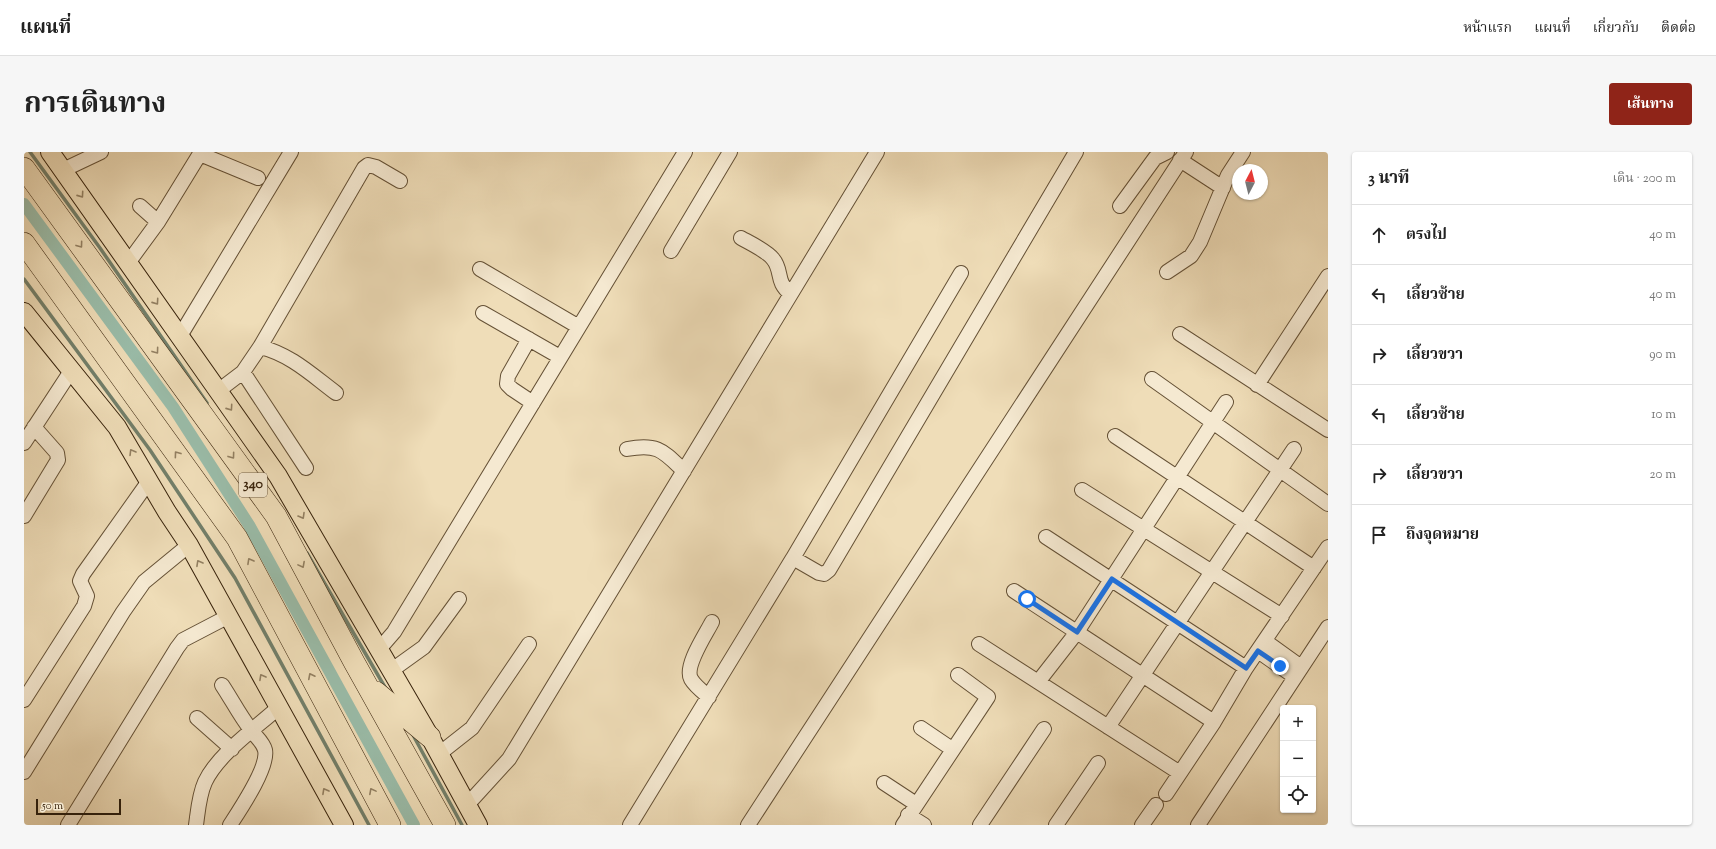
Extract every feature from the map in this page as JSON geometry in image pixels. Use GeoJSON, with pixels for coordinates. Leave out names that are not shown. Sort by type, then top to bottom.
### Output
{"type":"FeatureCollection","features":[{"type":"Feature","properties":{"kind":"highway","name":"340"},"geometry":{"type":"LineString","coordinates":[[24,168],[276,516],[354,662],[445,825]]}},
{"type":"Feature","properties":{"kind":"highway"},"geometry":{"type":"LineString","coordinates":[[24,243],[237,538],[390,825]]}},
{"type":"Feature","properties":{"kind":"highway"},"geometry":{"type":"LineString","coordinates":[[368,685],[435,745]]}},
{"type":"Feature","properties":{"kind":"main road","name":"340"},"geometry":{"type":"LineString","coordinates":[[50,152],[278,476],[435,745],[478,825]]}},
{"type":"Feature","properties":{"kind":"main road"},"geometry":{"type":"LineString","coordinates":[[24,312],[117,427],[167,512],[189,546],[229,616],[344,825]]}},
{"type":"Feature","properties":{"kind":"street"},"geometry":{"type":"LineString","coordinates":[[63,170],[101,152]]}},
{"type":"Feature","properties":{"kind":"street"},"geometry":{"type":"LineString","coordinates":[[180,336],[291,152]]}},
{"type":"Feature","properties":{"kind":"street"},"geometry":{"type":"LineString","coordinates":[[381,647],[394,632],[685,152]]}},
{"type":"Feature","properties":{"kind":"street"},"geometry":{"type":"LineString","coordinates":[[671,251],[730,152]]}},
{"type":"Feature","properties":{"kind":"street"},"geometry":{"type":"LineString","coordinates":[[467,805],[510,759],[877,152]]}},
{"type":"Feature","properties":{"kind":"street"},"geometry":{"type":"LineString","coordinates":[[793,558],[819,573],[824,574],[829,570],[1076,152]]}},
{"type":"Feature","properties":{"kind":"street"},"geometry":{"type":"LineString","coordinates":[[1120,206],[1155,158],[1167,152]]}},
{"type":"Feature","properties":{"kind":"street"},"geometry":{"type":"LineString","coordinates":[[1167,272],[1190,256],[1200,242],[1228,175],[1243,152]]}},
{"type":"Feature","properties":{"kind":"street"},"geometry":{"type":"LineString","coordinates":[[128,263],[158,222],[200,153],[258,178]]}},
{"type":"Feature","properties":{"kind":"street"},"geometry":{"type":"LineString","coordinates":[[748,825],[1183,156],[1223,188]]}},
{"type":"Feature","properties":{"kind":"street"},"geometry":{"type":"LineString","coordinates":[[218,391],[242,372],[260,347],[364,168],[368,164],[400,181]]}},
{"type":"Feature","properties":{"kind":"street"},"geometry":{"type":"LineString","coordinates":[[140,206],[158,222]]}},
{"type":"Feature","properties":{"kind":"street"},"geometry":{"type":"LineString","coordinates":[[741,238],[772,257],[779,273],[781,283],[791,294]]}},
{"type":"Feature","properties":{"kind":"street"},"geometry":{"type":"LineString","coordinates":[[480,269],[579,327]]}},
{"type":"Feature","properties":{"kind":"street"},"geometry":{"type":"LineString","coordinates":[[630,825],[793,558],[961,273]]}},
{"type":"Feature","properties":{"kind":"street"},"geometry":{"type":"LineString","coordinates":[[1257,385],[1328,276]]}},
{"type":"Feature","properties":{"kind":"street"},"geometry":{"type":"LineString","coordinates":[[484,313],[560,357]]}},
{"type":"Feature","properties":{"kind":"street"},"geometry":{"type":"LineString","coordinates":[[1180,334],[1328,430]]}},
{"type":"Feature","properties":{"kind":"street"},"geometry":{"type":"LineString","coordinates":[[529,339],[508,376],[507,384],[533,403]]}},
{"type":"Feature","properties":{"kind":"street"},"geometry":{"type":"LineString","coordinates":[[260,347],[274,350],[289,358],[336,393]]}},
{"type":"Feature","properties":{"kind":"street"},"geometry":{"type":"LineString","coordinates":[[24,516],[59,456],[58,453],[27,435],[72,370]]}},
{"type":"Feature","properties":{"kind":"street"},"geometry":{"type":"LineString","coordinates":[[242,372],[306,468]]}},
{"type":"Feature","properties":{"kind":"street"},"geometry":{"type":"LineString","coordinates":[[1152,379],[1328,504]]}},
{"type":"Feature","properties":{"kind":"street"},"geometry":{"type":"LineString","coordinates":[[1038,682],[1077,632],[1226,402]]}},
{"type":"Feature","properties":{"kind":"street"},"geometry":{"type":"LineString","coordinates":[[1115,436],[1314,568]]}},
{"type":"Feature","properties":{"kind":"street"},"geometry":{"type":"LineString","coordinates":[[627,449],[641,446],[653,447],[665,453],[684,471]]}},
{"type":"Feature","properties":{"kind":"street"},"geometry":{"type":"LineString","coordinates":[[1108,727],[1245,522],[1281,471],[1294,449]]}},
{"type":"Feature","properties":{"kind":"street"},"geometry":{"type":"LineString","coordinates":[[24,700],[84,606],[87,596],[80,581],[83,574],[149,482]]}},
{"type":"Feature","properties":{"kind":"street"},"geometry":{"type":"LineString","coordinates":[[1082,490],[1282,616]]}},
{"type":"Feature","properties":{"kind":"street"},"geometry":{"type":"LineString","coordinates":[[1046,536],[1246,668]]}},
{"type":"Feature","properties":{"kind":"street"},"geometry":{"type":"LineString","coordinates":[[24,772],[119,618],[144,582],[189,546]]}},
{"type":"Feature","properties":{"kind":"street"},"geometry":{"type":"LineString","coordinates":[[1166,794],[1214,722],[1246,668],[1328,547]]}},
{"type":"Feature","properties":{"kind":"street"},"geometry":{"type":"LineString","coordinates":[[1014,591],[1214,722]]}},
{"type":"Feature","properties":{"kind":"street"},"geometry":{"type":"LineString","coordinates":[[392,670],[424,646],[459,600]]}},
{"type":"Feature","properties":{"kind":"street"},"geometry":{"type":"LineString","coordinates":[[68,825],[183,640],[229,616]]}},
{"type":"Feature","properties":{"kind":"street"},"geometry":{"type":"LineString","coordinates":[[709,697],[690,678],[690,671],[693,659],[712,622]]}},
{"type":"Feature","properties":{"kind":"street"},"geometry":{"type":"LineString","coordinates":[[1198,825],[1328,627]]}},
{"type":"Feature","properties":{"kind":"street"},"geometry":{"type":"LineString","coordinates":[[435,745],[472,728],[529,644]]}},
{"type":"Feature","properties":{"kind":"street"},"geometry":{"type":"LineString","coordinates":[[979,644],[1180,773]]}},
{"type":"Feature","properties":{"kind":"street"},"geometry":{"type":"LineString","coordinates":[[1261,646],[1298,672]]}},
{"type":"Feature","properties":{"kind":"street"},"geometry":{"type":"LineString","coordinates":[[909,815],[988,696],[958,676]]}},
{"type":"Feature","properties":{"kind":"street"},"geometry":{"type":"LineString","coordinates":[[222,685],[250,729],[263,745],[265,751],[260,772],[242,808],[230,825]]}},
{"type":"Feature","properties":{"kind":"street"},"geometry":{"type":"LineString","coordinates":[[196,825],[201,793],[205,782],[215,766],[250,729],[279,707]]}},
{"type":"Feature","properties":{"kind":"street"},"geometry":{"type":"LineString","coordinates":[[197,718],[232,749]]}},
{"type":"Feature","properties":{"kind":"street"},"geometry":{"type":"LineString","coordinates":[[921,728],[952,750]]}},
{"type":"Feature","properties":{"kind":"street"},"geometry":{"type":"LineString","coordinates":[[980,825],[1044,729]]}},
{"type":"Feature","properties":{"kind":"street"},"geometry":{"type":"LineString","coordinates":[[1056,825],[1098,763]]}},
{"type":"Feature","properties":{"kind":"street"},"geometry":{"type":"LineString","coordinates":[[884,783],[909,815],[924,825]]}},
{"type":"Feature","properties":{"kind":"street"},"geometry":{"type":"LineString","coordinates":[[1142,825],[1156,805]]}},
{"type":"Feature","properties":{"kind":"waterway"},"geometry":{"type":"LineString","coordinates":[[30,152],[100,248],[207,403]]}},
{"type":"Feature","properties":{"kind":"waterway"},"geometry":{"type":"LineString","coordinates":[[24,204],[173,407],[249,525],[414,825]]}},
{"type":"Feature","properties":{"kind":"waterway"},"geometry":{"type":"LineString","coordinates":[[24,279],[150,450],[235,578],[369,825]]}},
{"type":"Feature","properties":{"kind":"waterway"},"geometry":{"type":"LineString","coordinates":[[307,553],[386,689]]}},
{"type":"Feature","properties":{"kind":"waterway"},"geometry":{"type":"LineString","coordinates":[[413,735],[462,825]]}},
{"type":"Feature","properties":{"kind":"route"},"geometry":{"type":"LineString","coordinates":[[1027,599],[1077,632],[1112,579],[1246,668],[1258,651],[1280,666]]}}]}
